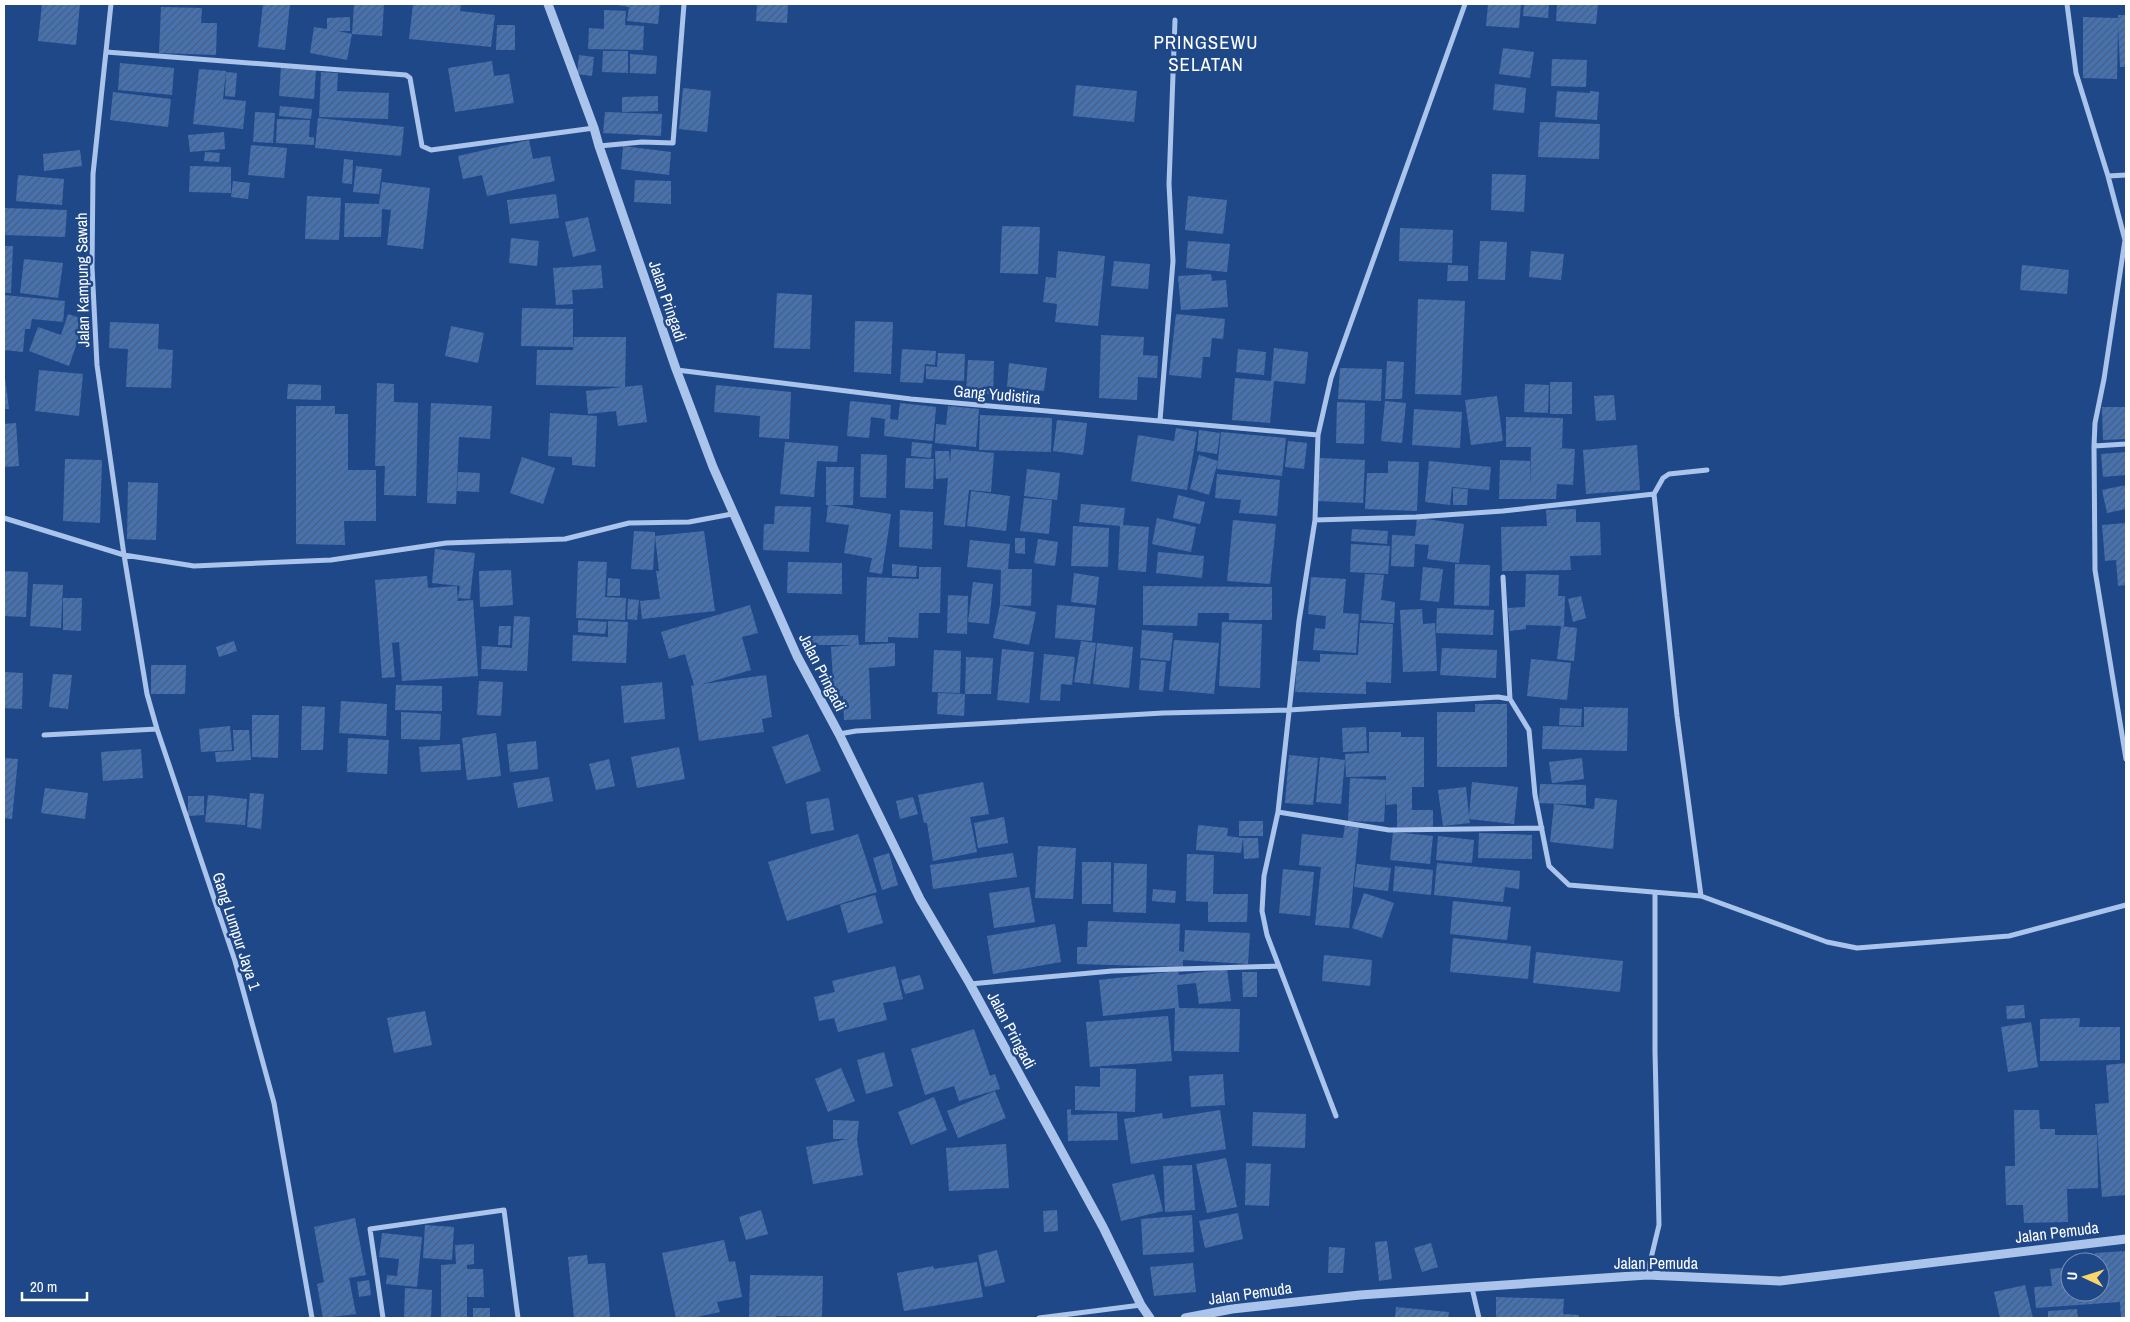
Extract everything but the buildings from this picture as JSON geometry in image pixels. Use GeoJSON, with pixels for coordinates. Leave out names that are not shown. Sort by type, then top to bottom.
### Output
{"type":"FeatureCollection","features":[{"type":"Feature","properties":{"kind":"street","name":"Jalan Kampung Sawah"},"geometry":{"type":"LineString","coordinates":[[111,4],[93,174],[92,267],[97,365],[124,555]]}},
{"type":"Feature","properties":{"kind":"street","name":"Jalan Pringadi"},"geometry":{"type":"LineString","coordinates":[[548,4],[594,128],[676,370],[732,514],[796,656],[839,734],[920,898],[970,984],[1103,1227],[1141,1305],[1150,1318]]}},
{"type":"Feature","properties":{"kind":"street"},"geometry":{"type":"LineString","coordinates":[[599,146],[642,142],[673,143],[684,4]]}},
{"type":"Feature","properties":{"kind":"street"},"geometry":{"type":"LineString","coordinates":[[1336,1116],[1267,936],[1262,911],[1264,876],[1278,812],[1299,621],[1315,520],[1318,435],[1331,378],[1465,4]]}},
{"type":"Feature","properties":{"kind":"street"},"geometry":{"type":"LineString","coordinates":[[2067,4],[2076,74],[2108,176],[2125,240],[2104,379],[2095,423],[2094,446],[2095,570],[2126,759]]}},
{"type":"Feature","properties":{"kind":"street"},"geometry":{"type":"LineString","coordinates":[[1160,420],[1173,261],[1169,184],[1175,20]]}},
{"type":"Feature","properties":{"kind":"street"},"geometry":{"type":"LineString","coordinates":[[106,52],[406,75],[410,78],[422,146],[431,150],[594,128]]}},
{"type":"Feature","properties":{"kind":"street"},"geometry":{"type":"LineString","coordinates":[[2108,176],[2126,175]]}},
{"type":"Feature","properties":{"kind":"street","name":"Gang Yudistira"},"geometry":{"type":"LineString","coordinates":[[676,370],[911,399],[1318,435]]}},
{"type":"Feature","properties":{"kind":"street"},"geometry":{"type":"LineString","coordinates":[[2094,446],[2126,444]]}},
{"type":"Feature","properties":{"kind":"street"},"geometry":{"type":"LineString","coordinates":[[1701,896],[1677,716],[1654,494],[1663,478],[1668,474],[1707,470]]}},
{"type":"Feature","properties":{"kind":"street"},"geometry":{"type":"LineString","coordinates":[[1315,520],[1416,517],[1503,511],[1654,494]]}},
{"type":"Feature","properties":{"kind":"street"},"geometry":{"type":"LineString","coordinates":[[4,518],[124,555],[194,566],[330,560],[446,543],[565,539],[630,523],[689,522],[732,514]]}},
{"type":"Feature","properties":{"kind":"street","name":"Gang Lumpur Jaya 1"},"geometry":{"type":"LineString","coordinates":[[124,555],[147,694],[235,961],[272,1094],[295,1214],[312,1318]]}},
{"type":"Feature","properties":{"kind":"street"},"geometry":{"type":"LineString","coordinates":[[1503,576],[1510,699],[1529,730],[1535,795],[1549,866],[1569,885],[1655,894],[1701,896],[1827,942],[1857,948],[2009,936],[2126,905]]}},
{"type":"Feature","properties":{"kind":"street"},"geometry":{"type":"LineString","coordinates":[[839,734],[856,731],[1064,718],[1289,710],[1498,698],[1510,699]]}},
{"type":"Feature","properties":{"kind":"street"},"geometry":{"type":"LineString","coordinates":[[44,734],[157,729]]}},
{"type":"Feature","properties":{"kind":"street"},"geometry":{"type":"LineString","coordinates":[[1278,812],[1389,830],[1542,828]]}},
{"type":"Feature","properties":{"kind":"street"},"geometry":{"type":"LineString","coordinates":[[1647,1275],[1659,1225],[1655,1051],[1655,894]]}},
{"type":"Feature","properties":{"kind":"street"},"geometry":{"type":"LineString","coordinates":[[970,984],[1112,971],[1279,966]]}},
{"type":"Feature","properties":{"kind":"street"},"geometry":{"type":"LineString","coordinates":[[383,1318],[370,1228],[504,1210],[518,1318]]}},
{"type":"Feature","properties":{"kind":"street","name":"Jalan Pemuda"},"geometry":{"type":"LineString","coordinates":[[1185,1318],[1232,1309],[1360,1295],[1647,1275],[1780,1281],[2126,1239]]}},
{"type":"Feature","properties":{"kind":"street"},"geometry":{"type":"LineString","coordinates":[[1472,1288],[1479,1318]]}},
{"type":"Feature","properties":{"kind":"street"},"geometry":{"type":"LineString","coordinates":[[1039,1318],[1141,1305]]}},
{"type":"Feature","properties":{"kind":"district","name":"PRINGSEWU SELATAN"},"geometry":{"type":"Point","coordinates":[1206,53]}}]}
